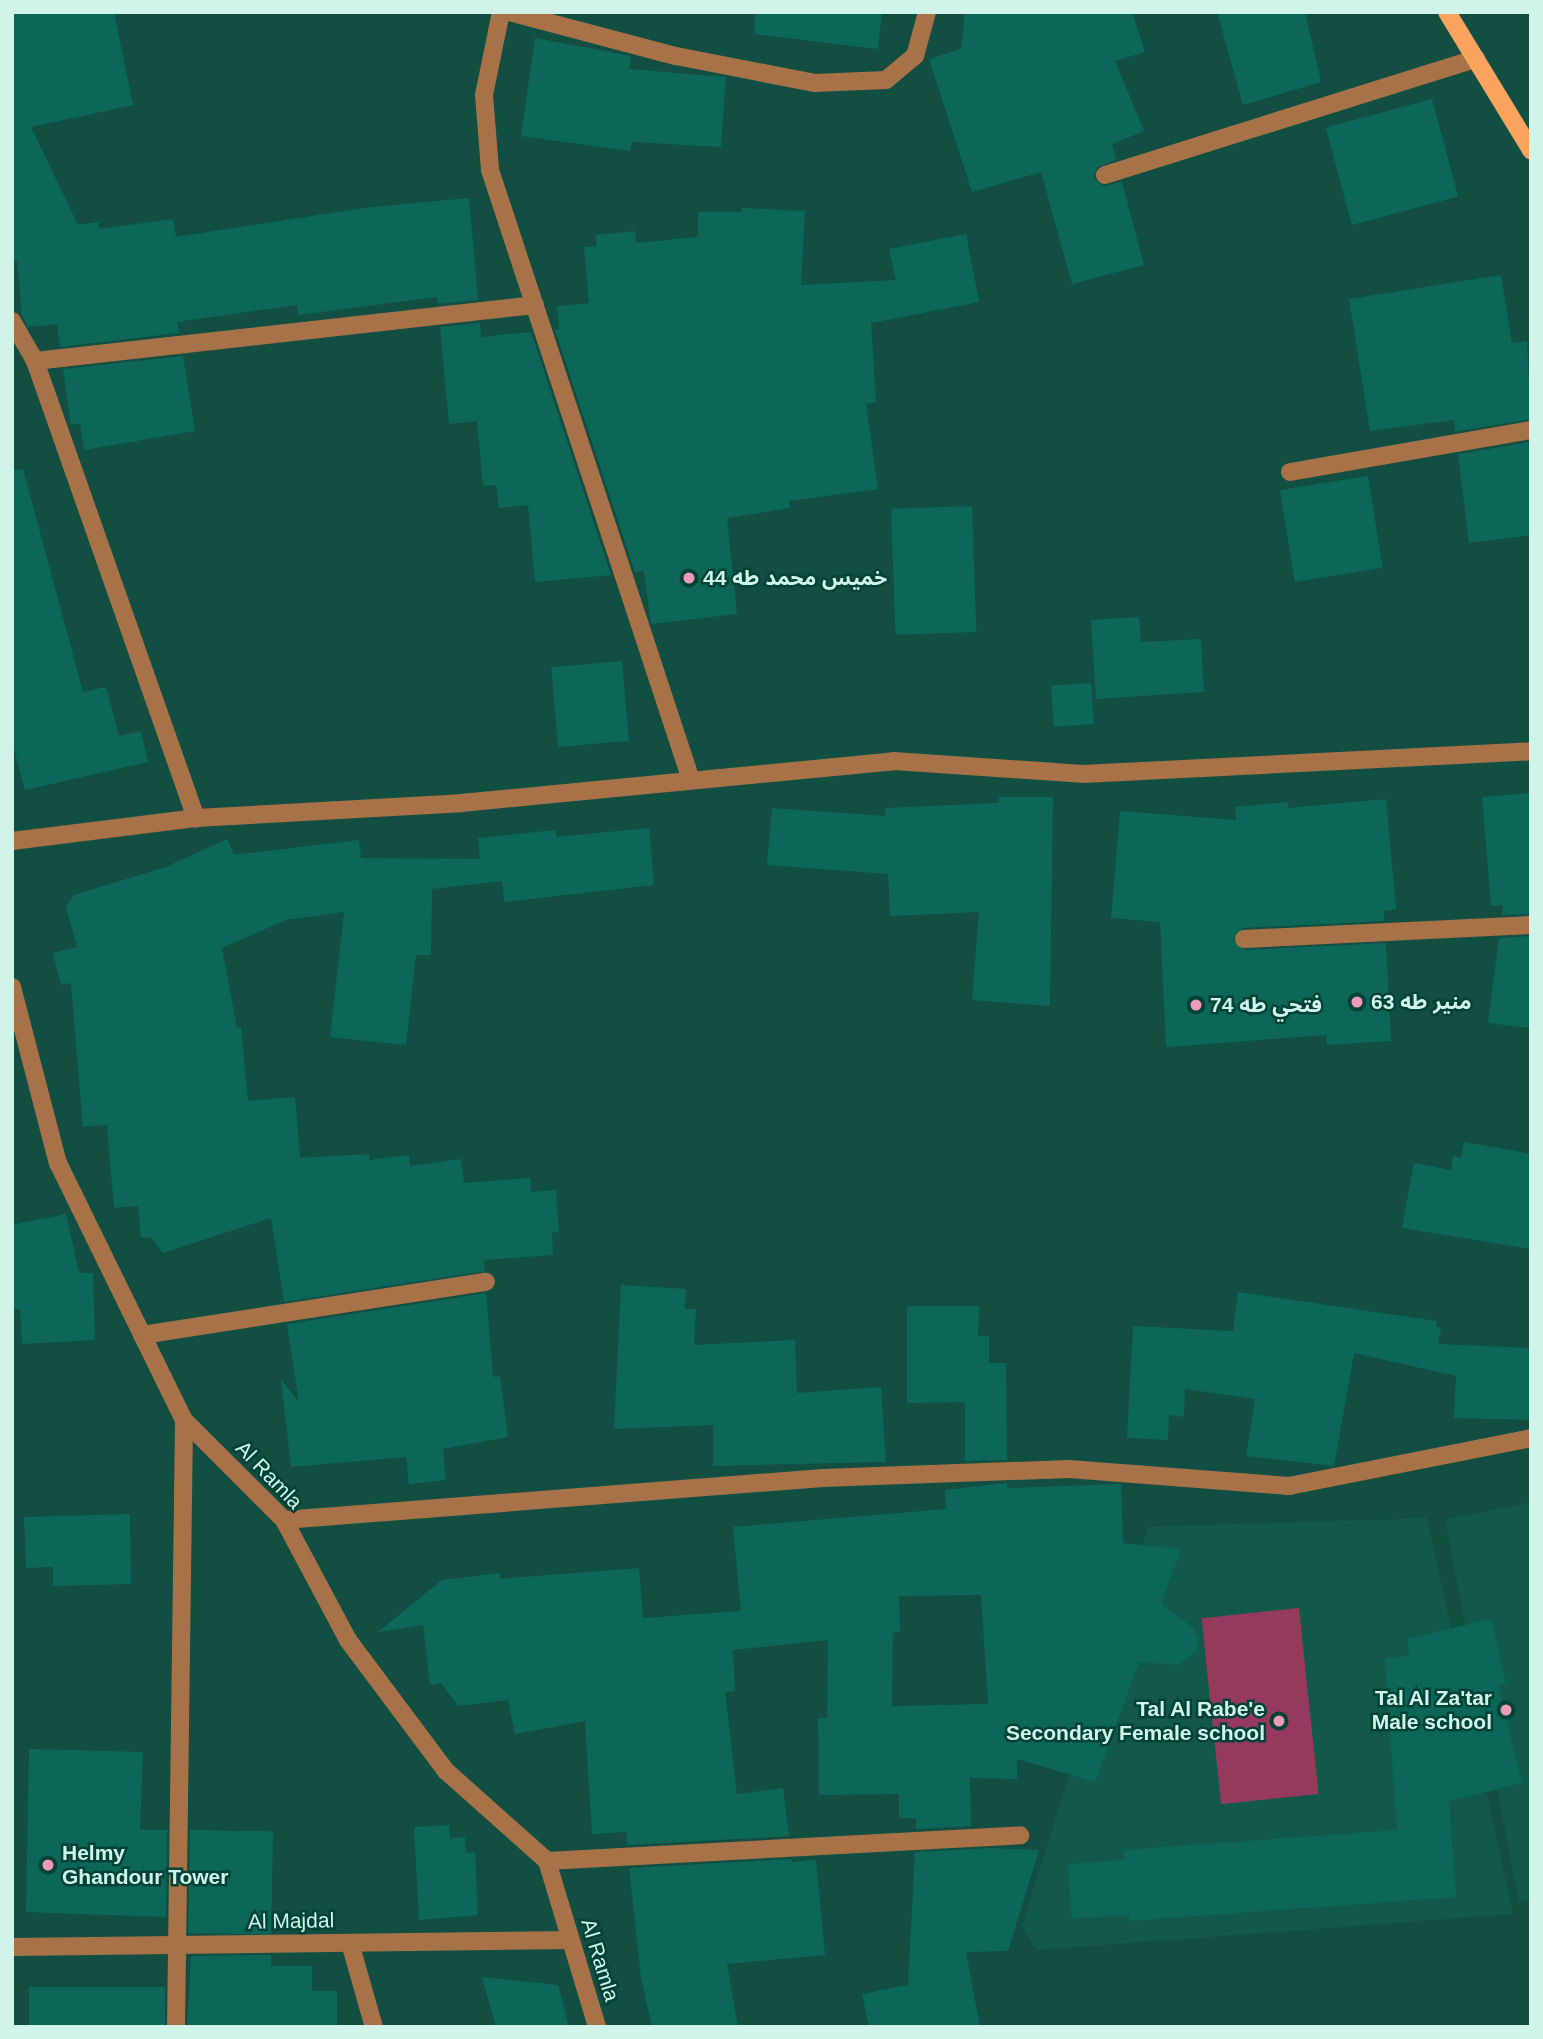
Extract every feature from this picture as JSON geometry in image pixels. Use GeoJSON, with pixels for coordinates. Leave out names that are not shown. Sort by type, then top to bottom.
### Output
{"type":"FeatureCollection","features":[{"type":"Feature","properties":{"kind":"main road"},"geometry":{"type":"LineString","coordinates":[[1447,12],[1531,150]]}},
{"type":"Feature","properties":{"kind":"street"},"geometry":{"type":"LineString","coordinates":[[500,12],[484,95],[490,170],[691,780]]}},
{"type":"Feature","properties":{"kind":"street"},"geometry":{"type":"LineString","coordinates":[[509,12],[676,56],[815,83],[886,79],[915,56],[927,12]]}},
{"type":"Feature","properties":{"kind":"street"},"geometry":{"type":"LineString","coordinates":[[1105,175],[1476,59]]}},
{"type":"Feature","properties":{"kind":"street"},"geometry":{"type":"LineString","coordinates":[[35,361],[535,305]]}},
{"type":"Feature","properties":{"kind":"street"},"geometry":{"type":"LineString","coordinates":[[12,321],[35,361],[197,818]]}},
{"type":"Feature","properties":{"kind":"street"},"geometry":{"type":"LineString","coordinates":[[1290,472],[1531,430]]}},
{"type":"Feature","properties":{"kind":"street"},"geometry":{"type":"LineString","coordinates":[[12,841],[197,818],[461,803],[894,761],[1083,774],[1531,751]]}},
{"type":"Feature","properties":{"kind":"street"},"geometry":{"type":"LineString","coordinates":[[1244,939],[1531,925]]}},
{"type":"Feature","properties":{"kind":"street","name":"Al Ramla"},"geometry":{"type":"LineString","coordinates":[[13,998],[58,1163],[184,1420],[284,1520],[348,1640],[446,1771],[547,1861],[597,2027]]}},
{"type":"Feature","properties":{"kind":"street"},"geometry":{"type":"LineString","coordinates":[[142,1335],[486,1282]]}},
{"type":"Feature","properties":{"kind":"street"},"geometry":{"type":"LineString","coordinates":[[176,2027],[184,1420]]}},
{"type":"Feature","properties":{"kind":"street"},"geometry":{"type":"LineString","coordinates":[[284,1520],[823,1478],[1069,1469],[1289,1486],[1531,1438]]}},
{"type":"Feature","properties":{"kind":"street"},"geometry":{"type":"LineString","coordinates":[[547,1861],[1020,1835]]}},
{"type":"Feature","properties":{"kind":"street","name":"Al Majdal"},"geometry":{"type":"LineString","coordinates":[[12,1947],[570,1940]]}},
{"type":"Feature","properties":{"kind":"street"},"geometry":{"type":"LineString","coordinates":[[350,1943],[374,2027]]}},
{"type":"Feature","properties":{"kind":"shaded area","name":"Tal Al Za'tar Male school"},"geometry":{"type":"Polygon","coordinates":[[[1531,1502],[1531,1900],[1519,1902],[1445,1520],[1531,1502]]]}},
{"type":"Feature","properties":{"kind":"shaded area","name":"Tal Al Rabe'e Secondary Female school"},"geometry":{"type":"Polygon","coordinates":[[[1427,1518],[1513,1914],[1037,1950],[1022,1925],[1148,1527],[1427,1518]]]}},
{"type":"Feature","properties":{"kind":"shaded area"},"geometry":{"type":"Polygon","coordinates":[[[1299,1608],[1319,1794],[1221,1804],[1202,1618],[1299,1608]]]}},
{"type":"Feature","properties":{"kind":"building"},"geometry":{"type":"Polygon","coordinates":[[[12,12],[114,12],[133,105],[31,127],[78,225],[98,222],[99,229],[173,219],[176,237],[363,208],[469,198],[478,300],[438,304],[437,297],[298,315],[297,305],[177,322],[179,333],[60,347],[57,324],[28,327],[22,315],[17,261],[12,262],[12,12]]]}},
{"type":"Feature","properties":{"kind":"building"},"geometry":{"type":"Polygon","coordinates":[[[755,12],[882,12],[878,49],[754,34],[755,12]]]}},
{"type":"Feature","properties":{"kind":"building"},"geometry":{"type":"Polygon","coordinates":[[[965,12],[1132,12],[1145,52],[1115,61],[1144,131],[1112,144],[1116,160],[1097,167],[1094,178],[1103,186],[1122,182],[1144,265],[1072,284],[1041,172],[972,192],[929,59],[961,49],[965,12]]]}},
{"type":"Feature","properties":{"kind":"building"},"geometry":{"type":"Polygon","coordinates":[[[1217,12],[1305,12],[1321,82],[1243,105],[1217,12]]]}},
{"type":"Feature","properties":{"kind":"building"},"geometry":{"type":"Polygon","coordinates":[[[535,38],[631,56],[629,69],[726,77],[721,147],[632,142],[630,151],[521,136],[535,38]]]}},
{"type":"Feature","properties":{"kind":"building"},"geometry":{"type":"Polygon","coordinates":[[[1432,99],[1458,197],[1352,225],[1326,127],[1432,99]]]}},
{"type":"Feature","properties":{"kind":"building"},"geometry":{"type":"Polygon","coordinates":[[[742,208],[805,211],[801,285],[896,280],[889,249],[966,234],[979,302],[871,323],[876,402],[866,404],[878,489],[789,501],[790,508],[727,518],[737,614],[651,624],[644,571],[635,572],[555,330],[559,329],[557,306],[589,303],[584,247],[597,246],[595,235],[635,231],[636,243],[698,237],[698,212],[742,212],[742,208]]]}},
{"type":"Feature","properties":{"kind":"building"},"geometry":{"type":"Polygon","coordinates":[[[1501,275],[1512,343],[1527,341],[1531,419],[1455,432],[1454,420],[1370,431],[1349,299],[1501,275]]]}},
{"type":"Feature","properties":{"kind":"building"},"geometry":{"type":"Polygon","coordinates":[[[480,323],[481,337],[531,332],[611,575],[535,582],[528,505],[499,508],[496,485],[483,486],[477,421],[449,424],[440,327],[480,323]]]}},
{"type":"Feature","properties":{"kind":"building"},"geometry":{"type":"Polygon","coordinates":[[[183,356],[195,431],[84,450],[80,423],[71,425],[63,369],[183,356]]]}},
{"type":"Feature","properties":{"kind":"building"},"geometry":{"type":"Polygon","coordinates":[[[1531,442],[1531,535],[1469,543],[1458,454],[1531,442]]]}},
{"type":"Feature","properties":{"kind":"building"},"geometry":{"type":"Polygon","coordinates":[[[23,469],[83,692],[106,687],[119,736],[141,731],[148,762],[25,790],[12,741],[12,471],[23,469]]]}},
{"type":"Feature","properties":{"kind":"building"},"geometry":{"type":"Polygon","coordinates":[[[1368,476],[1383,568],[1295,582],[1280,490],[1368,476]]]}},
{"type":"Feature","properties":{"kind":"building"},"geometry":{"type":"Polygon","coordinates":[[[972,506],[976,632],[895,635],[891,509],[972,506]]]}},
{"type":"Feature","properties":{"kind":"building"},"geometry":{"type":"Polygon","coordinates":[[[1139,617],[1141,642],[1201,639],[1204,692],[1096,699],[1091,620],[1139,617]]]}},
{"type":"Feature","properties":{"kind":"building"},"geometry":{"type":"Polygon","coordinates":[[[622,661],[629,741],[558,747],[551,667],[622,661]]]}},
{"type":"Feature","properties":{"kind":"building"},"geometry":{"type":"Polygon","coordinates":[[[1091,683],[1094,724],[1054,727],[1051,686],[1091,683]]]}},
{"type":"Feature","properties":{"kind":"building"},"geometry":{"type":"Polygon","coordinates":[[[1531,793],[1531,914],[1502,915],[1503,905],[1491,906],[1482,797],[1531,793]]]}},
{"type":"Feature","properties":{"kind":"building"},"geometry":{"type":"Polygon","coordinates":[[[999,797],[1053,797],[1050,1006],[972,1000],[979,912],[890,916],[888,874],[767,865],[772,808],[885,816],[885,808],[999,803],[999,797]]]}},
{"type":"Feature","properties":{"kind":"building"},"geometry":{"type":"Polygon","coordinates":[[[1386,799],[1396,909],[1384,911],[1384,921],[1243,928],[1233,939],[1245,950],[1386,943],[1391,1041],[1327,1045],[1326,1035],[1166,1047],[1160,922],[1111,918],[1120,811],[1236,820],[1235,807],[1288,802],[1288,808],[1386,799]]]}},
{"type":"Feature","properties":{"kind":"building"},"geometry":{"type":"Polygon","coordinates":[[[649,828],[654,885],[504,902],[502,881],[432,889],[431,955],[416,955],[406,1045],[330,1037],[344,912],[286,920],[222,948],[237,1028],[241,1027],[248,1101],[295,1097],[300,1158],[369,1154],[370,1160],[409,1155],[410,1166],[461,1159],[464,1183],[530,1178],[531,1192],[556,1190],[559,1232],[552,1233],[553,1255],[484,1260],[485,1271],[284,1302],[271,1218],[163,1253],[151,1237],[141,1238],[138,1206],[114,1208],[107,1125],[83,1127],[71,983],[61,985],[53,953],[77,947],[66,907],[74,895],[166,867],[227,839],[234,855],[359,840],[361,858],[480,859],[478,838],[555,830],[556,837],[649,828]]]}},
{"type":"Feature","properties":{"kind":"building"},"geometry":{"type":"Polygon","coordinates":[[[1531,936],[1531,1028],[1488,1023],[1499,938],[1531,936]]]}},
{"type":"Feature","properties":{"kind":"building"},"geometry":{"type":"Polygon","coordinates":[[[1464,1142],[1531,1154],[1531,1249],[1402,1228],[1414,1163],[1451,1170],[1453,1156],[1461,1158],[1464,1142]]]}},
{"type":"Feature","properties":{"kind":"building"},"geometry":{"type":"Polygon","coordinates":[[[66,1214],[79,1273],[93,1273],[95,1340],[22,1344],[20,1309],[12,1309],[12,1225],[66,1214]]]}},
{"type":"Feature","properties":{"kind":"building"},"geometry":{"type":"Polygon","coordinates":[[[621,1285],[686,1289],[685,1309],[696,1309],[694,1345],[795,1340],[797,1393],[881,1387],[886,1462],[713,1466],[713,1425],[614,1429],[621,1285]]]}},
{"type":"Feature","properties":{"kind":"building"},"geometry":{"type":"Polygon","coordinates":[[[1238,1292],[1437,1321],[1436,1327],[1441,1328],[1438,1344],[1531,1348],[1531,1420],[1454,1418],[1456,1376],[1354,1353],[1334,1466],[1246,1456],[1255,1399],[1185,1389],[1184,1417],[1169,1415],[1168,1440],[1127,1438],[1133,1326],[1233,1331],[1238,1292]]]}},
{"type":"Feature","properties":{"kind":"building"},"geometry":{"type":"Polygon","coordinates":[[[486,1293],[493,1377],[500,1376],[508,1437],[443,1449],[446,1480],[409,1484],[406,1457],[291,1467],[281,1379],[299,1403],[287,1324],[486,1293]]]}},
{"type":"Feature","properties":{"kind":"building"},"geometry":{"type":"Polygon","coordinates":[[[907,1306],[979,1306],[978,1336],[989,1336],[989,1363],[1006,1363],[1007,1460],[965,1461],[965,1402],[907,1403],[907,1306]]]}},
{"type":"Feature","properties":{"kind":"building"},"geometry":{"type":"Polygon","coordinates":[[[1007,1483],[1007,1488],[1121,1484],[1123,1543],[1181,1549],[1161,1604],[1193,1628],[1198,1638],[1197,1650],[1179,1665],[1139,1662],[1095,1782],[1017,1759],[1017,1779],[970,1778],[971,1826],[916,1829],[916,1818],[899,1818],[899,1794],[819,1795],[818,1718],[827,1718],[828,1640],[733,1650],[735,1691],[725,1692],[737,1794],[783,1788],[789,1836],[627,1845],[626,1832],[592,1834],[585,1721],[515,1734],[508,1700],[458,1706],[441,1683],[430,1685],[423,1625],[378,1632],[442,1580],[500,1573],[500,1579],[639,1568],[643,1618],[741,1611],[733,1527],[946,1509],[945,1490],[1007,1483]],[[981,1595],[899,1596],[900,1632],[893,1633],[892,1706],[988,1704],[981,1595]]]}},
{"type":"Feature","properties":{"kind":"building"},"geometry":{"type":"Polygon","coordinates":[[[130,1514],[131,1584],[53,1586],[53,1567],[26,1568],[24,1517],[130,1514]]]}},
{"type":"Feature","properties":{"kind":"building"},"geometry":{"type":"Polygon","coordinates":[[[1491,1619],[1506,1683],[1498,1685],[1522,1783],[1449,1801],[1456,1897],[1129,1921],[1129,1915],[1072,1919],[1068,1864],[1125,1860],[1124,1850],[1397,1830],[1385,1658],[1409,1656],[1408,1639],[1491,1619]]]}},
{"type":"Feature","properties":{"kind":"building"},"geometry":{"type":"Polygon","coordinates":[[[29,1749],[143,1752],[140,1830],[167,1830],[166,1917],[26,1912],[29,1749]]]}},
{"type":"Feature","properties":{"kind":"building"},"geometry":{"type":"Polygon","coordinates":[[[449,1825],[450,1838],[465,1837],[466,1853],[475,1852],[478,1915],[419,1920],[414,1827],[449,1825]]]}},
{"type":"Feature","properties":{"kind":"building"},"geometry":{"type":"Polygon","coordinates":[[[190,1830],[273,1831],[271,1934],[188,1933],[190,1830]]]}},
{"type":"Feature","properties":{"kind":"building"},"geometry":{"type":"Polygon","coordinates":[[[991,1848],[1039,1850],[1008,1951],[966,1952],[980,2027],[869,2027],[862,1994],[908,1985],[915,1852],[991,1848]]]}},
{"type":"Feature","properties":{"kind":"building"},"geometry":{"type":"Polygon","coordinates":[[[792,1859],[792,1862],[816,1860],[825,1955],[727,1964],[738,2027],[652,2027],[641,1978],[629,1868],[792,1859]]]}},
{"type":"Feature","properties":{"kind":"building"},"geometry":{"type":"Polygon","coordinates":[[[271,1955],[271,1966],[312,1966],[312,1991],[337,1991],[337,2027],[187,2027],[191,1956],[271,1955]]]}},
{"type":"Feature","properties":{"kind":"building"},"geometry":{"type":"Polygon","coordinates":[[[482,1977],[558,1985],[569,2027],[496,2027],[482,1977]]]}},
{"type":"Feature","properties":{"kind":"building"},"geometry":{"type":"Polygon","coordinates":[[[29,1987],[165,1987],[165,2027],[29,2027],[29,1987]]]}},
{"type":"Feature","properties":{"kind":"place","name":"خميس محمد طه 44"},"geometry":{"type":"Point","coordinates":[689,578]}},
{"type":"Feature","properties":{"kind":"place","name":"منير طه 63"},"geometry":{"type":"Point","coordinates":[1357,1002]}},
{"type":"Feature","properties":{"kind":"place","name":"فتحي طه 74"},"geometry":{"type":"Point","coordinates":[1196,1005]}},
{"type":"Feature","properties":{"kind":"place","name":"Tal Al Za'tar Male school"},"geometry":{"type":"Point","coordinates":[1506,1710]}},
{"type":"Feature","properties":{"kind":"place","name":"Tal Al Rabe'e Secondary Female school"},"geometry":{"type":"Point","coordinates":[1279,1721]}},
{"type":"Feature","properties":{"kind":"place","name":"Helmy Ghandour Tower"},"geometry":{"type":"Point","coordinates":[48,1865]}}]}
